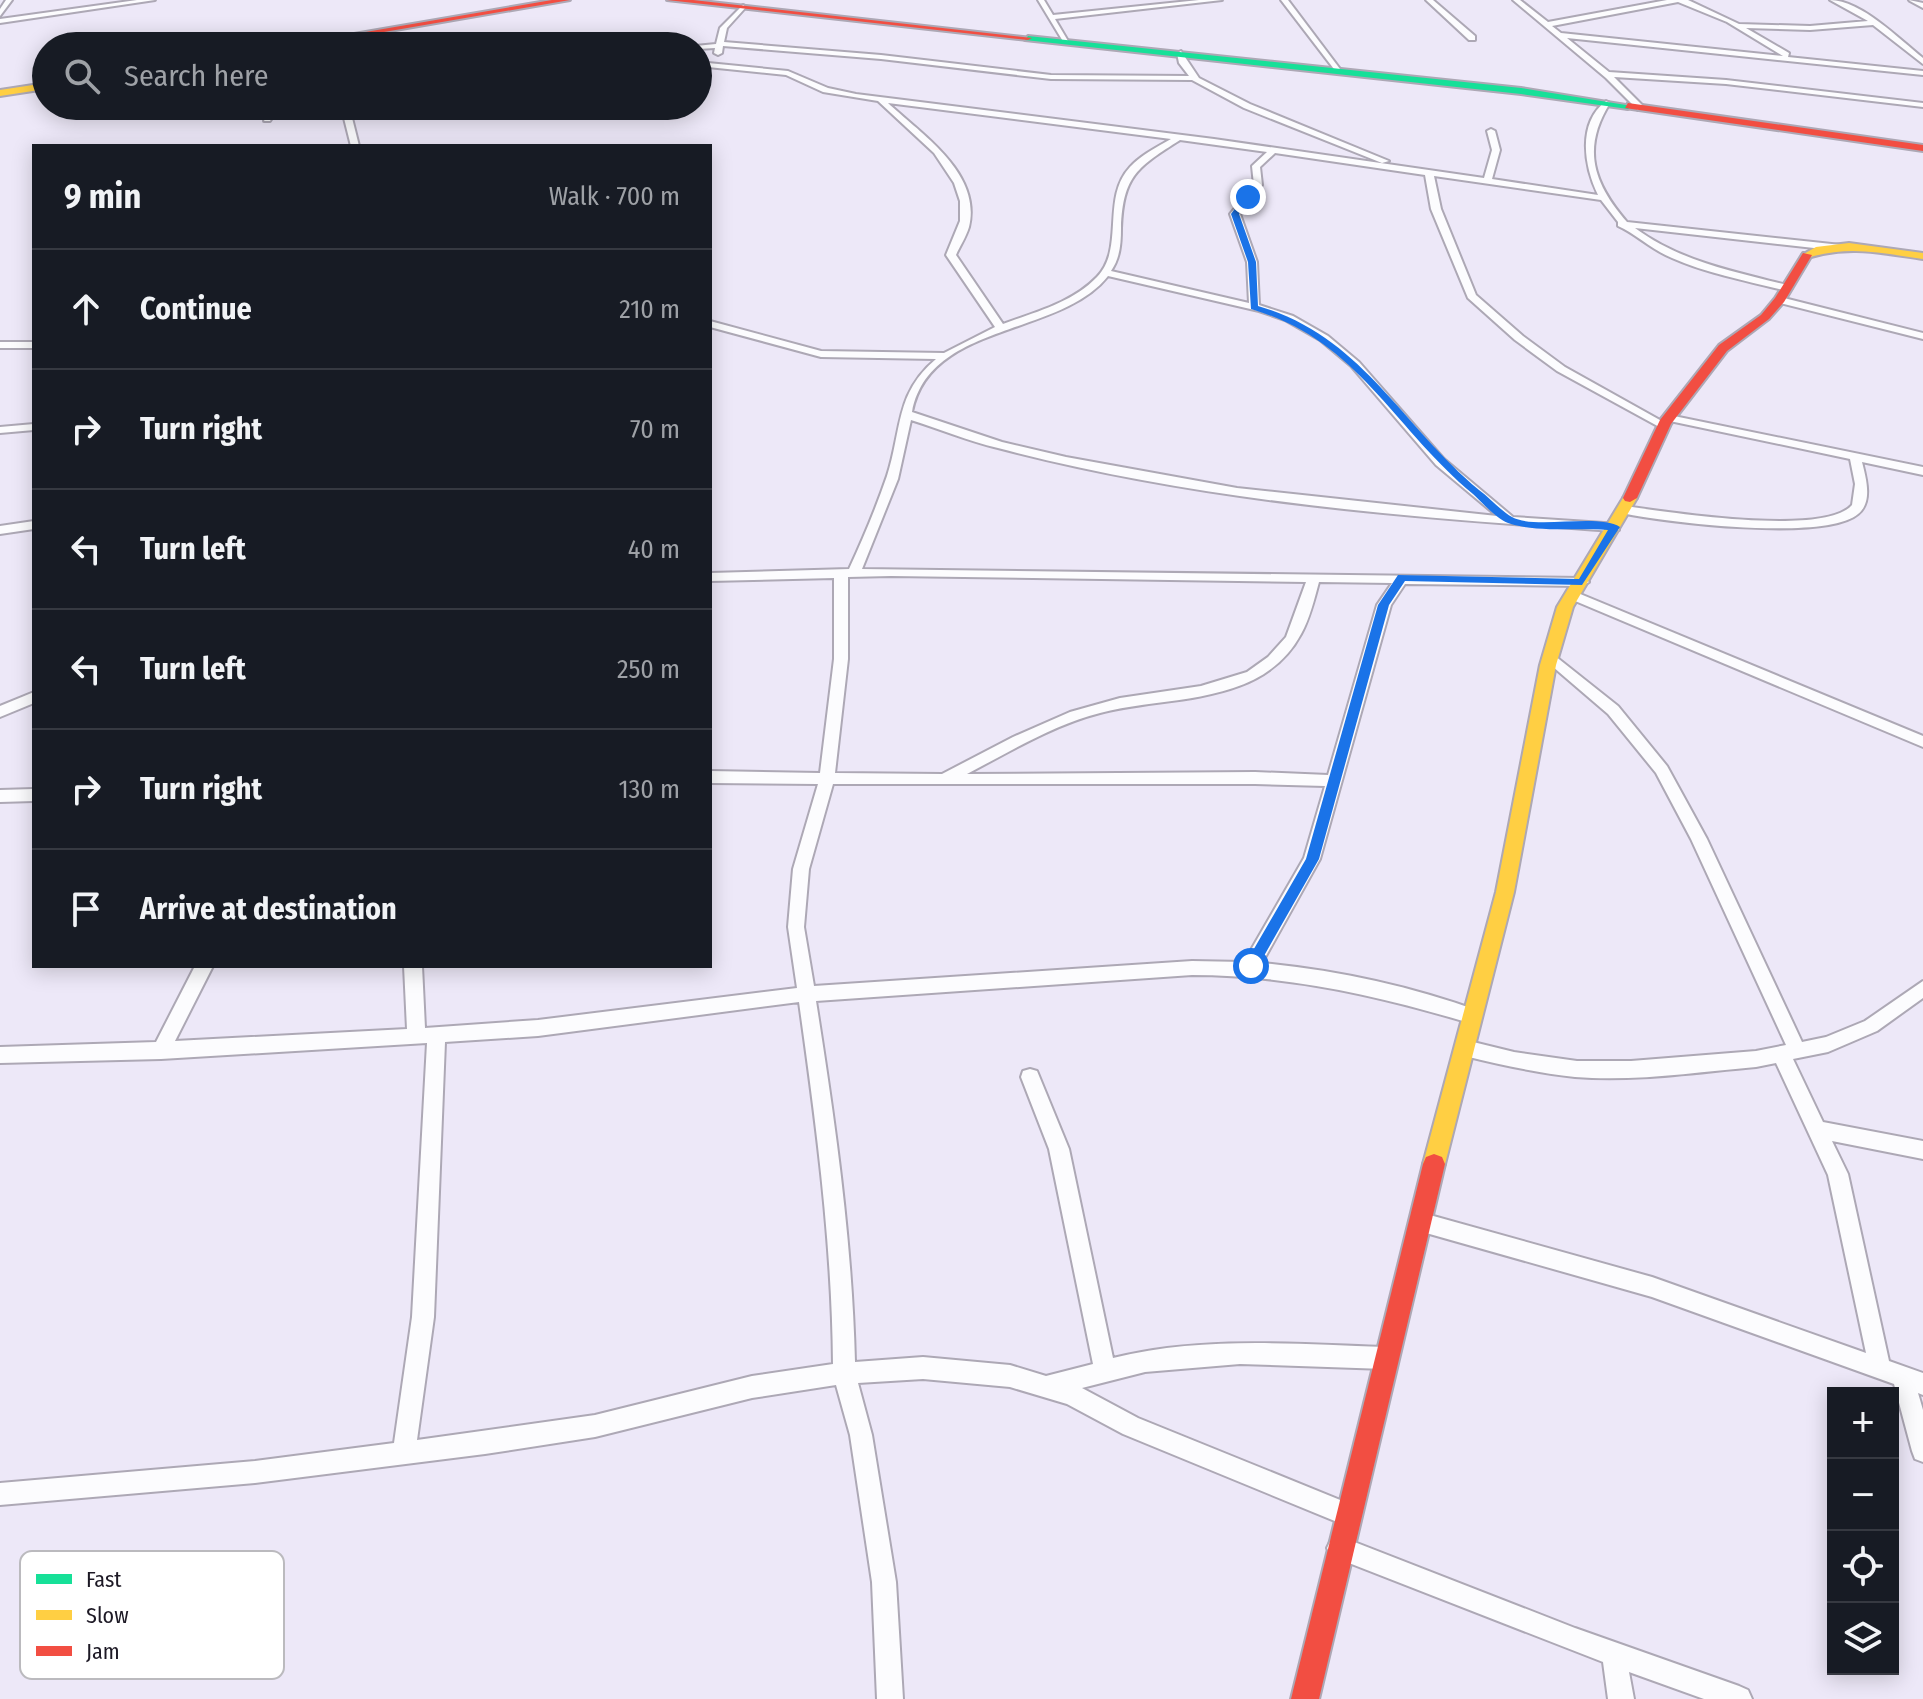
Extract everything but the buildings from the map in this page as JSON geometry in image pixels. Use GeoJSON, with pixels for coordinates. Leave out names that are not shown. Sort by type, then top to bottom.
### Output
{"type":"FeatureCollection","features":[{"type":"Feature","properties":{"kind":"main road"},"geometry":{"type":"LineString","coordinates":[[381,32],[566,0]]}},
{"type":"Feature","properties":{"kind":"main road"},"geometry":{"type":"LineString","coordinates":[[671,0],[1340,71],[1606,103],[1923,148]]}},
{"type":"Feature","properties":{"kind":"main road"},"geometry":{"type":"LineString","coordinates":[[0,93],[32,88]]}},
{"type":"Feature","properties":{"kind":"main road"},"geometry":{"type":"LineString","coordinates":[[1305,1699],[1385,1358],[1505,892],[1550,657],[1565,607],[1625,510],[1666,422],[1723,348],[1765,317],[1807,255],[1819,249],[1841,248],[1923,256]]}},
{"type":"Feature","properties":{"kind":"street"},"geometry":{"type":"LineString","coordinates":[[0,14],[9,0]]}},
{"type":"Feature","properties":{"kind":"street"},"geometry":{"type":"LineString","coordinates":[[0,21],[152,0]]}},
{"type":"Feature","properties":{"kind":"street"},"geometry":{"type":"LineString","coordinates":[[1041,0],[1064,41]]}},
{"type":"Feature","properties":{"kind":"street"},"geometry":{"type":"LineString","coordinates":[[1051,17],[1219,0]]}},
{"type":"Feature","properties":{"kind":"street"},"geometry":{"type":"LineString","coordinates":[[1284,0],[1340,71]]}},
{"type":"Feature","properties":{"kind":"street"},"geometry":{"type":"LineString","coordinates":[[1429,0],[1472,38]]}},
{"type":"Feature","properties":{"kind":"street"},"geometry":{"type":"LineString","coordinates":[[1516,0],[1607,74],[1641,108]]}},
{"type":"Feature","properties":{"kind":"street"},"geometry":{"type":"LineString","coordinates":[[1629,0],[1641,7]]}},
{"type":"Feature","properties":{"kind":"street"},"geometry":{"type":"LineString","coordinates":[[1545,25],[1680,0],[1738,26],[1791,58]]}},
{"type":"Feature","properties":{"kind":"street"},"geometry":{"type":"LineString","coordinates":[[1833,0],[1875,23],[1923,62]]}},
{"type":"Feature","properties":{"kind":"street"},"geometry":{"type":"LineString","coordinates":[[1912,0],[1923,6]]}},
{"type":"Feature","properties":{"kind":"street"},"geometry":{"type":"LineString","coordinates":[[743,7],[724,28],[714,65],[788,73],[826,90],[880,99],[1603,198]]}},
{"type":"Feature","properties":{"kind":"street"},"geometry":{"type":"LineString","coordinates":[[1738,26],[1810,28],[1875,23]]}},
{"type":"Feature","properties":{"kind":"street"},"geometry":{"type":"LineString","coordinates":[[1557,35],[1923,73]]}},
{"type":"Feature","properties":{"kind":"street"},"geometry":{"type":"LineString","coordinates":[[1899,43],[1911,43]]}},
{"type":"Feature","properties":{"kind":"street"},"geometry":{"type":"LineString","coordinates":[[712,46],[1051,77],[1191,78],[1247,106],[1409,170]]}},
{"type":"Feature","properties":{"kind":"street"},"geometry":{"type":"LineString","coordinates":[[1181,53],[1191,78]]}},
{"type":"Feature","properties":{"kind":"street"},"geometry":{"type":"LineString","coordinates":[[1607,74],[1726,82],[1923,105]]}},
{"type":"Feature","properties":{"kind":"street"},"geometry":{"type":"LineString","coordinates":[[880,99],[928,138],[957,180],[966,223],[951,255],[1000,327]]}},
{"type":"Feature","properties":{"kind":"street"},"geometry":{"type":"LineString","coordinates":[[1606,103],[1594,124],[1588,149],[1592,173],[1603,198],[1621,224],[1655,248],[1676,257],[1783,294],[1923,336]]}},
{"type":"Feature","properties":{"kind":"street"},"geometry":{"type":"LineString","coordinates":[[348,120],[354,144]]}},
{"type":"Feature","properties":{"kind":"street"},"geometry":{"type":"LineString","coordinates":[[1487,182],[1496,150],[1491,131]]}},
{"type":"Feature","properties":{"kind":"street"},"geometry":{"type":"LineString","coordinates":[[890,1699],[884,1582],[861,1435],[844,1373],[843,1301],[829,1144],[796,927],[801,869],[827,779],[848,573],[876,525],[901,447],[906,414],[916,385],[947,356],[1000,327],[1061,304],[1099,281],[1116,253],[1119,198],[1128,174],[1178,138]]}},
{"type":"Feature","properties":{"kind":"street"},"geometry":{"type":"LineString","coordinates":[[1254,307],[1252,262],[1235,214],[1258,185],[1256,166],[1272,152]]}},
{"type":"Feature","properties":{"kind":"street"},"geometry":{"type":"LineString","coordinates":[[1429,173],[1436,209],[1472,296],[1519,338],[1561,369],[1666,422],[1923,471]]}},
{"type":"Feature","properties":{"kind":"street"},"geometry":{"type":"LineString","coordinates":[[1621,224],[1841,248]]}},
{"type":"Feature","properties":{"kind":"street"},"geometry":{"type":"LineString","coordinates":[[1106,273],[1254,307],[1289,318],[1324,338],[1355,364],[1440,462],[1512,522]]}},
{"type":"Feature","properties":{"kind":"street"},"geometry":{"type":"LineString","coordinates":[[712,325],[821,354],[947,356]]}},
{"type":"Feature","properties":{"kind":"street"},"geometry":{"type":"LineString","coordinates":[[712,335],[729,330]]}},
{"type":"Feature","properties":{"kind":"street"},"geometry":{"type":"LineString","coordinates":[[0,345],[32,345]]}},
{"type":"Feature","properties":{"kind":"street"},"geometry":{"type":"LineString","coordinates":[[906,414],[998,445],[1147,477],[1324,504],[1512,522],[1615,527]]}},
{"type":"Feature","properties":{"kind":"street"},"geometry":{"type":"LineString","coordinates":[[0,430],[32,427]]}},
{"type":"Feature","properties":{"kind":"street"},"geometry":{"type":"LineString","coordinates":[[1625,510],[1726,522],[1807,524],[1844,519],[1855,511],[1862,497],[1855,457]]}},
{"type":"Feature","properties":{"kind":"street"},"geometry":{"type":"LineString","coordinates":[[0,530],[32,525]]}},
{"type":"Feature","properties":{"kind":"street"},"geometry":{"type":"LineString","coordinates":[[712,577],[848,573],[1402,578],[1578,589],[1727,663],[1923,742]]}},
{"type":"Feature","properties":{"kind":"street"},"geometry":{"type":"LineString","coordinates":[[944,780],[1004,748],[1095,709],[1191,694],[1264,670],[1292,639],[1314,577]]}},
{"type":"Feature","properties":{"kind":"street"},"geometry":{"type":"LineString","coordinates":[[1251,966],[1312,859],[1384,605],[1402,578]]}},
{"type":"Feature","properties":{"kind":"street"},"geometry":{"type":"LineString","coordinates":[[1550,657],[1613,710],[1662,770],[1699,839],[1838,1174],[1880,1369]]}},
{"type":"Feature","properties":{"kind":"street"},"geometry":{"type":"LineString","coordinates":[[0,712],[32,698]]}},
{"type":"Feature","properties":{"kind":"street"},"geometry":{"type":"LineString","coordinates":[[712,777],[944,780],[1255,778],[1336,781]]}},
{"type":"Feature","properties":{"kind":"street"},"geometry":{"type":"LineString","coordinates":[[0,796],[32,795]]}},
{"type":"Feature","properties":{"kind":"street"},"geometry":{"type":"LineString","coordinates":[[0,1055],[161,1051],[538,1028],[807,994],[1054,975],[1251,966],[1312,973],[1392,991],[1473,1016]]}},
{"type":"Feature","properties":{"kind":"street"},"geometry":{"type":"LineString","coordinates":[[161,1051],[203,968]]}},
{"type":"Feature","properties":{"kind":"street"},"geometry":{"type":"LineString","coordinates":[[404,1454],[423,1317],[426,1035],[413,968]]}},
{"type":"Feature","properties":{"kind":"street"},"geometry":{"type":"LineString","coordinates":[[1465,1048],[1514,1060],[1577,1069],[1631,1069],[1789,1052],[1828,1044],[1871,1026],[1923,988]]}},
{"type":"Feature","properties":{"kind":"street"},"geometry":{"type":"LineString","coordinates":[[1030,1077],[1059,1149],[1105,1371]]}},
{"type":"Feature","properties":{"kind":"street"},"geometry":{"type":"LineString","coordinates":[[1819,1130],[1923,1150]]}},
{"type":"Feature","properties":{"kind":"street"},"geometry":{"type":"LineString","coordinates":[[1419,1222],[1652,1287],[1913,1380],[1923,1451]]}},
{"type":"Feature","properties":{"kind":"street"},"geometry":{"type":"LineString","coordinates":[[1045,1386],[1145,1361],[1240,1353],[1385,1358]]}},
{"type":"Feature","properties":{"kind":"street"},"geometry":{"type":"LineString","coordinates":[[0,1494],[255,1472],[404,1454],[595,1426],[752,1387],[844,1373],[923,1368],[1010,1376],[1071,1394],[1131,1426],[1347,1514]]}},
{"type":"Feature","properties":{"kind":"street"},"geometry":{"type":"LineString","coordinates":[[1339,1548],[1739,1699]]}},
{"type":"Feature","properties":{"kind":"street"},"geometry":{"type":"LineString","coordinates":[[1614,1654],[1621,1699]]}},
{"type":"Feature","properties":{"kind":"traffic: fast"},"geometry":{"type":"LineString","coordinates":[[1028,38],[1521,91],[1628,106]]}},
{"type":"Feature","properties":{"kind":"traffic: slow"},"geometry":{"type":"LineString","coordinates":[[0,93],[32,88]]}},
{"type":"Feature","properties":{"kind":"traffic: slow"},"geometry":{"type":"LineString","coordinates":[[1807,255],[1849,246],[1923,256]]}},
{"type":"Feature","properties":{"kind":"traffic: slow"},"geometry":{"type":"LineString","coordinates":[[1434,1164],[1505,892],[1548,665],[1565,607],[1630,498]]}},
{"type":"Feature","properties":{"kind":"traffic: jam"},"geometry":{"type":"LineString","coordinates":[[373,32],[566,0]]}},
{"type":"Feature","properties":{"kind":"traffic: jam"},"geometry":{"type":"LineString","coordinates":[[671,0],[1028,38]]}},
{"type":"Feature","properties":{"kind":"traffic: jam"},"geometry":{"type":"LineString","coordinates":[[1628,106],[1923,148]]}},
{"type":"Feature","properties":{"kind":"traffic: jam"},"geometry":{"type":"LineString","coordinates":[[1630,498],[1665,423],[1723,348],[1765,317],[1780,300],[1807,255]]}},
{"type":"Feature","properties":{"kind":"traffic: jam"},"geometry":{"type":"LineString","coordinates":[[1305,1699],[1434,1164]]}},
{"type":"Feature","properties":{"kind":"route"},"geometry":{"type":"LineString","coordinates":[[1248,197],[1235,214],[1252,262],[1254,307],[1289,318],[1324,338],[1355,364],[1440,462],[1512,522],[1615,527],[1582,582],[1402,578],[1384,605],[1350,736],[1312,859],[1251,966]]}}]}
